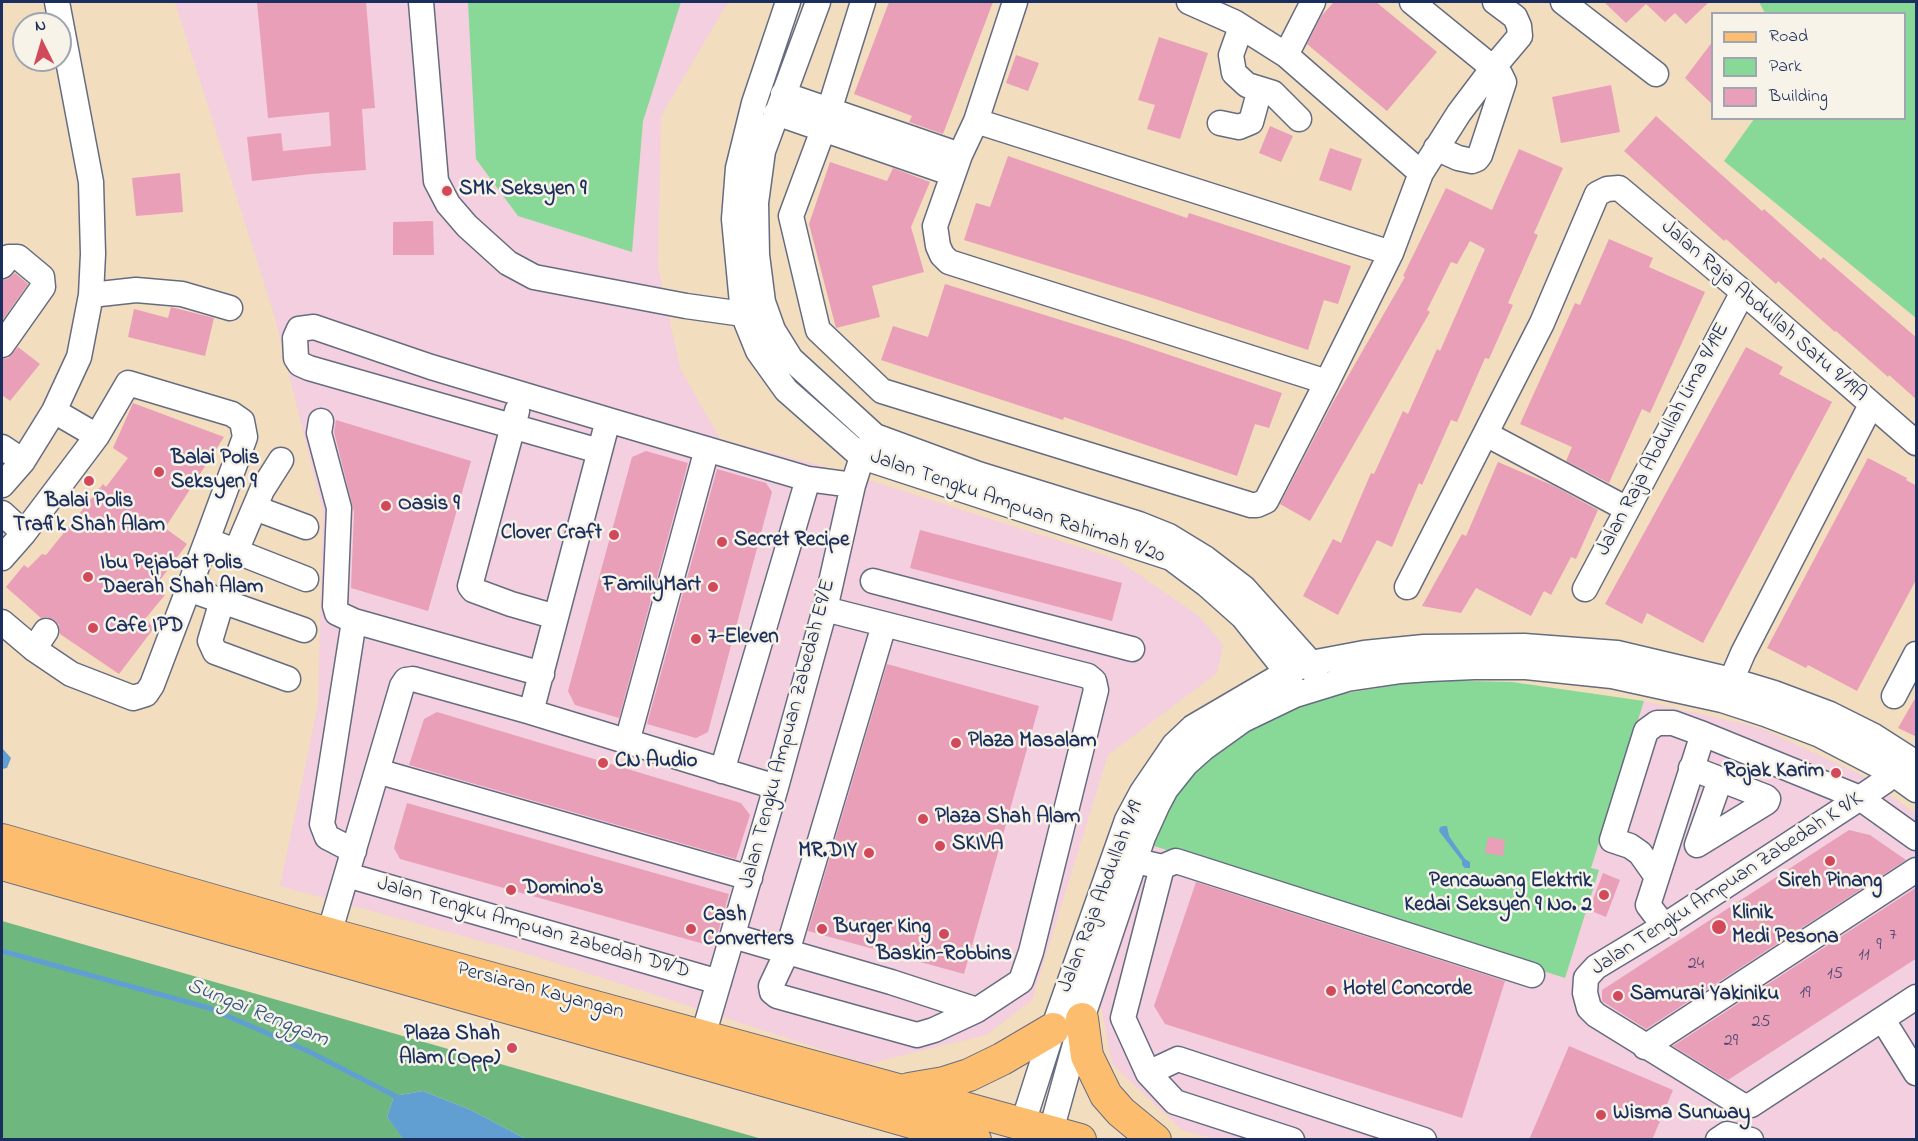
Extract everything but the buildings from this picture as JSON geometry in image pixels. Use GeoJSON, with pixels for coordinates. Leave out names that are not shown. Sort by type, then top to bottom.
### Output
{"type":"FeatureCollection","features":[{"type":"Feature","properties":{"kind":"main road","name":"Persiaran Kayangan"},"geometry":{"type":"LineString","coordinates":[[2,840],[329,934],[703,1036],[903,1116],[1045,1135]]}},
{"type":"Feature","properties":{"kind":"main road","name":"Persiaran Kayangan"},"geometry":{"type":"LineString","coordinates":[[2,864],[903,1116],[975,1140]]}},
{"type":"Feature","properties":{"kind":"main road"},"geometry":{"type":"LineString","coordinates":[[903,1116],[944,1083],[969,1075],[1067,1024],[1087,1056],[1106,1095],[1128,1118],[1155,1140]]}},
{"type":"Feature","properties":{"kind":"street"},"geometry":{"type":"LineString","coordinates":[[2,485],[23,461],[54,411],[79,357],[91,295],[92,182],[57,2]]}},
{"type":"Feature","properties":{"kind":"street"},"geometry":{"type":"LineString","coordinates":[[421,2],[436,181],[448,204],[467,226],[508,263],[534,277],[686,306],[743,314]]}},
{"type":"Feature","properties":{"kind":"street","name":"Jalan Tengku Ampuan Rahimah 9/20"},"geometry":{"type":"LineString","coordinates":[[788,2],[754,103],[738,168],[734,219],[743,314],[758,351],[786,390],[862,457],[1170,558],[1207,585],[1243,617],[1287,672],[1295,695]]}},
{"type":"Feature","properties":{"kind":"street","name":"Jalan Tengku Ampuan Rahimah 9/20"},"geometry":{"type":"LineString","coordinates":[[818,2],[763,151],[756,203],[757,255],[763,302],[773,330],[791,358],[875,436],[978,474],[1139,524],[1169,536],[1205,558],[1244,588],[1311,663],[1320,686]]}},
{"type":"Feature","properties":{"kind":"street"},"geometry":{"type":"LineString","coordinates":[[863,2],[826,119],[791,216],[818,330],[882,391],[1257,505],[1266,501],[1391,253],[1421,173],[1493,68],[1520,36],[1515,17],[1495,2]]}},
{"type":"Feature","properties":{"kind":"street"},"geometry":{"type":"LineString","coordinates":[[1015,2],[976,122],[956,164],[935,226],[942,255],[949,262],[1327,382]]}},
{"type":"Feature","properties":{"kind":"street"},"geometry":{"type":"LineString","coordinates":[[1189,2],[1234,22],[1286,55],[1421,173]]}},
{"type":"Feature","properties":{"kind":"street"},"geometry":{"type":"LineString","coordinates":[[1286,55],[1314,2]]}},
{"type":"Feature","properties":{"kind":"street"},"geometry":{"type":"LineString","coordinates":[[1412,2],[1500,74],[1504,82],[1477,159],[1472,161],[1458,158],[1436,148]]}},
{"type":"Feature","properties":{"kind":"street"},"geometry":{"type":"LineString","coordinates":[[1563,2],[1656,74]]}},
{"type":"Feature","properties":{"kind":"street"},"geometry":{"type":"LineString","coordinates":[[1241,27],[1231,55],[1234,73],[1247,85],[1273,93],[1299,119]]}},
{"type":"Feature","properties":{"kind":"street"},"geometry":{"type":"LineString","coordinates":[[1220,123],[1239,127],[1251,122],[1260,88]]}},
{"type":"Feature","properties":{"kind":"street"},"geometry":{"type":"LineString","coordinates":[[779,103],[956,164]]}},
{"type":"Feature","properties":{"kind":"street"},"geometry":{"type":"LineString","coordinates":[[976,122],[1391,253]]}},
{"type":"Feature","properties":{"kind":"street","name":"Jalan Raja Abdullah Satu 9/19A"},"geometry":{"type":"LineString","coordinates":[[1486,434],[1542,323],[1597,194],[1607,189],[1619,189],[1743,292],[1917,443]]}},
{"type":"Feature","properties":{"kind":"street"},"geometry":{"type":"LineString","coordinates":[[2,266],[9,257],[18,257],[42,277],[43,287],[2,345]]}},
{"type":"Feature","properties":{"kind":"street"},"geometry":{"type":"LineString","coordinates":[[91,295],[136,290],[182,294],[230,308]]}},
{"type":"Feature","properties":{"kind":"street","name":"Jalan Raja Abdullah Lima 9/19E"},"geometry":{"type":"LineString","coordinates":[[1585,589],[1743,292]]}},
{"type":"Feature","properties":{"kind":"street"},"geometry":{"type":"LineString","coordinates":[[599,451],[309,368],[300,364],[294,338],[300,329],[314,327],[431,367],[808,479],[853,485]]}},
{"type":"Feature","properties":{"kind":"street"},"geometry":{"type":"LineString","coordinates":[[2,558],[24,533],[97,436],[128,383],[232,414],[242,421],[245,437],[147,694],[133,698],[71,674],[40,640],[2,622]]}},
{"type":"Feature","properties":{"kind":"street"},"geometry":{"type":"LineString","coordinates":[[522,394],[470,586],[473,590],[511,604],[556,617]]}},
{"type":"Feature","properties":{"kind":"street"},"geometry":{"type":"LineString","coordinates":[[1727,690],[1743,653],[1871,405]]}},
{"type":"Feature","properties":{"kind":"street"},"geometry":{"type":"LineString","coordinates":[[54,411],[97,436]]}},
{"type":"Feature","properties":{"kind":"street"},"geometry":{"type":"LineString","coordinates":[[531,712],[608,420]]}},
{"type":"Feature","properties":{"kind":"street"},"geometry":{"type":"LineString","coordinates":[[321,421],[320,433],[339,508],[335,610],[337,614],[354,621],[542,674]]}},
{"type":"Feature","properties":{"kind":"street"},"geometry":{"type":"LineString","coordinates":[[1407,587],[1486,434],[1627,509]]}},
{"type":"Feature","properties":{"kind":"street","name":"Jalan Tengku Ampuan Zabedah E9/E"},"geometry":{"type":"LineString","coordinates":[[703,1036],[777,787],[825,609],[853,485],[862,457],[875,436]]}},
{"type":"Feature","properties":{"kind":"street"},"geometry":{"type":"LineString","coordinates":[[2,447],[23,461]]}},
{"type":"Feature","properties":{"kind":"street"},"geometry":{"type":"LineString","coordinates":[[627,742],[707,449]]}},
{"type":"Feature","properties":{"kind":"street"},"geometry":{"type":"LineString","coordinates":[[236,551],[262,490],[281,460]]}},
{"type":"Feature","properties":{"kind":"street"},"geometry":{"type":"LineString","coordinates":[[722,771],[808,479]]}},
{"type":"Feature","properties":{"kind":"street"},"geometry":{"type":"LineString","coordinates":[[255,508],[306,527]]}},
{"type":"Feature","properties":{"kind":"street"},"geometry":{"type":"LineString","coordinates":[[2,513],[24,533]]}},
{"type":"Feature","properties":{"kind":"street"},"geometry":{"type":"LineString","coordinates":[[207,540],[306,579]]}},
{"type":"Feature","properties":{"kind":"street"},"geometry":{"type":"LineString","coordinates":[[873,581],[1132,649]]}},
{"type":"Feature","properties":{"kind":"street"},"geometry":{"type":"LineString","coordinates":[[188,589],[304,630]]}},
{"type":"Feature","properties":{"kind":"street"},"geometry":{"type":"LineString","coordinates":[[222,601],[210,641],[215,652],[288,679]]}},
{"type":"Feature","properties":{"kind":"street"},"geometry":{"type":"LineString","coordinates":[[825,609],[1088,676],[1094,681],[1096,690],[1031,952],[1021,981],[977,1010],[934,1030],[917,1035],[777,996],[772,992],[771,986],[787,952],[884,625]]}},
{"type":"Feature","properties":{"kind":"street"},"geometry":{"type":"LineString","coordinates":[[997,653],[1005,616]]}},
{"type":"Feature","properties":{"kind":"street"},"geometry":{"type":"LineString","coordinates":[[354,621],[322,824],[327,837],[354,851]]}},
{"type":"Feature","properties":{"kind":"street","name":"Jalan Raja Abdullah 9/19"},"geometry":{"type":"LineString","coordinates":[[1126,854],[1127,820],[1142,792],[1174,745],[1203,721],[1287,672],[1311,663],[1397,649],[1472,645],[1524,646],[1617,653],[1727,690],[1891,772],[1917,790]]}},
{"type":"Feature","properties":{"kind":"street"},"geometry":{"type":"LineString","coordinates":[[1894,696],[1917,654]]}},
{"type":"Feature","properties":{"kind":"street","name":"Jalan Raja Abdullah 9/19"},"geometry":{"type":"LineString","coordinates":[[1045,1135],[1067,1024],[1126,854],[1167,789],[1186,764],[1204,748],[1244,720],[1295,695],[1347,679],[1401,671],[1474,667],[1526,667],[1727,690],[1774,693],[1830,714],[1874,736],[1917,763]]}},
{"type":"Feature","properties":{"kind":"street"},"geometry":{"type":"LineString","coordinates":[[329,934],[402,686],[406,680],[413,679],[531,712],[777,787]]}},
{"type":"Feature","properties":{"kind":"street"},"geometry":{"type":"LineString","coordinates":[[1657,877],[1640,854],[1630,846],[1612,840],[1646,731],[1658,723],[1673,723],[1703,734],[1860,798],[1917,838]]}},
{"type":"Feature","properties":{"kind":"street"},"geometry":{"type":"LineString","coordinates":[[1664,926],[1648,904],[1703,734]]}},
{"type":"Feature","properties":{"kind":"street"},"geometry":{"type":"LineString","coordinates":[[1691,768],[1720,780]]}},
{"type":"Feature","properties":{"kind":"street"},"geometry":{"type":"LineString","coordinates":[[377,771],[750,878]]}},
{"type":"Feature","properties":{"kind":"street","name":"Jalan Tengku Ampuan Zabedah K 9/K"},"geometry":{"type":"LineString","coordinates":[[1645,1047],[1596,1016],[1589,1008],[1585,993],[1586,978],[1596,967],[1664,926],[1885,782],[1891,772]]}},
{"type":"Feature","properties":{"kind":"street"},"geometry":{"type":"LineString","coordinates":[[1126,854],[1145,863],[1162,867],[1176,861],[1532,975]]}},
{"type":"Feature","properties":{"kind":"street"},"geometry":{"type":"LineString","coordinates":[[1162,867],[1123,1018],[1148,1073],[1175,1102],[1292,1140]]}},
{"type":"Feature","properties":{"kind":"street"},"geometry":{"type":"LineString","coordinates":[[1917,870],[1645,1047],[1746,1106],[1751,1105],[1917,998]]}},
{"type":"Feature","properties":{"kind":"street","name":"Jalan Tengku Ampuan Zabedah D9/D"},"geometry":{"type":"LineString","coordinates":[[347,875],[719,982]]}},
{"type":"Feature","properties":{"kind":"street"},"geometry":{"type":"LineString","coordinates":[[733,936],[977,1010]]}},
{"type":"Feature","properties":{"kind":"street"},"geometry":{"type":"LineString","coordinates":[[1883,1020],[1917,1073]]}},
{"type":"Feature","properties":{"kind":"street"},"geometry":{"type":"LineString","coordinates":[[1148,1073],[1178,1059],[1365,1130],[1424,1140]]}},
{"type":"Feature","properties":{"kind":"street"},"geometry":{"type":"LineString","coordinates":[[1718,1140],[1727,1134],[1751,1140]]}},
{"type":"Feature","properties":{"kind":"shaded area"},"geometry":{"type":"Polygon","coordinates":[[[175,2],[728,2],[661,116],[658,266],[680,368],[720,439],[837,470],[1116,559],[1199,616],[1223,645],[1217,673],[1108,755],[1032,1000],[986,1035],[867,1064],[532,955],[280,886],[318,705],[323,512],[275,318],[175,2]]]}},
{"type":"Feature","properties":{"kind":"shaded area"},"geometry":{"type":"Polygon","coordinates":[[[1644,701],[1760,728],[1864,776],[1916,814],[1916,1139],[1215,1139],[1182,1130],[1112,1064],[1100,1002],[1151,845],[1599,870],[1591,868],[1644,701]]]}},
{"type":"Feature","properties":{"kind":"green space"},"geometry":{"type":"Polygon","coordinates":[[[468,2],[681,2],[643,121],[632,252],[518,216],[476,159],[468,2]]]}},
{"type":"Feature","properties":{"kind":"green space"},"geometry":{"type":"Polygon","coordinates":[[[1759,2],[1916,2],[1916,318],[1724,161],[1753,120],[1906,120],[1906,12],[1764,12],[1759,2]]]}},
{"type":"Feature","properties":{"kind":"green space"},"geometry":{"type":"Polygon","coordinates":[[[1427,680],[1512,682],[1644,701],[1591,868],[1599,870],[1565,978],[1151,845],[1166,811],[1183,785],[1219,746],[1304,700],[1427,680]]]}},
{"type":"Feature","properties":{"kind":"green space"},"geometry":{"type":"Polygon","coordinates":[[[2,921],[762,1139],[526,1139],[471,1110],[423,1091],[394,1096],[387,1117],[402,1136],[409,1139],[2,1139],[2,921]]]}},
{"type":"Feature","properties":{"kind":"water"},"geometry":{"type":"Polygon","coordinates":[[[2,744],[3,749],[11,758],[7,768],[2,769],[2,744]]]}},
{"type":"Feature","properties":{"kind":"water"},"geometry":{"type":"Polygon","coordinates":[[[1447,826],[1449,836],[1465,859],[1470,862],[1470,868],[1462,865],[1462,861],[1439,831],[1440,827],[1447,826]]]}},
{"type":"Feature","properties":{"kind":"water"},"geometry":{"type":"Polygon","coordinates":[[[423,1091],[471,1110],[526,1139],[409,1140],[402,1137],[387,1117],[394,1096],[423,1091]]]}},
{"type":"Feature","properties":{"kind":"waterway","name":"Sungai Renggam"},"geometry":{"type":"LineString","coordinates":[[2,951],[209,1008],[308,1051],[401,1099]]}},
{"type":"Feature","properties":{"kind":"place","name":"SMK Seksyen 9"},"geometry":{"type":"Point","coordinates":[447,191]}},
{"type":"Feature","properties":{"kind":"place","name":"Balai Polis Seksyen 9"},"geometry":{"type":"Point","coordinates":[159,472]}},
{"type":"Feature","properties":{"kind":"place","name":"Balai Polis Trafik Shah Alam"},"geometry":{"type":"Point","coordinates":[89,481]}},
{"type":"Feature","properties":{"kind":"place","name":"Oasis 9"},"geometry":{"type":"Point","coordinates":[386,506]}},
{"type":"Feature","properties":{"kind":"place","name":"Clover Craft"},"geometry":{"type":"Point","coordinates":[614,535]}},
{"type":"Feature","properties":{"kind":"place","name":"Secret Recipe"},"geometry":{"type":"Point","coordinates":[722,542]}},
{"type":"Feature","properties":{"kind":"place","name":"Ibu Pejabat Polis Daerah Shah Alam"},"geometry":{"type":"Point","coordinates":[88,577]}},
{"type":"Feature","properties":{"kind":"place","name":"FamilyMart"},"geometry":{"type":"Point","coordinates":[713,587]}},
{"type":"Feature","properties":{"kind":"place","name":"Cafe IPD"},"geometry":{"type":"Point","coordinates":[93,628]}},
{"type":"Feature","properties":{"kind":"place","name":"7-Eleven"},"geometry":{"type":"Point","coordinates":[696,639]}},
{"type":"Feature","properties":{"kind":"place","name":"Plaza Masalam"},"geometry":{"type":"Point","coordinates":[956,743]}},
{"type":"Feature","properties":{"kind":"place","name":"CN Audio"},"geometry":{"type":"Point","coordinates":[603,763]}},
{"type":"Feature","properties":{"kind":"place","name":"Rojak Karim"},"geometry":{"type":"Point","coordinates":[1836,773]}},
{"type":"Feature","properties":{"kind":"place","name":"Plaza Shah Alam"},"geometry":{"type":"Point","coordinates":[923,819]}},
{"type":"Feature","properties":{"kind":"place","name":"SKIVA"},"geometry":{"type":"Point","coordinates":[940,846]}},
{"type":"Feature","properties":{"kind":"place","name":"MR.DIY"},"geometry":{"type":"Point","coordinates":[869,853]}},
{"type":"Feature","properties":{"kind":"place","name":"Sireh Pinang"},"geometry":{"type":"Point","coordinates":[1830,861]}},
{"type":"Feature","properties":{"kind":"place","name":"Domino's"},"geometry":{"type":"Point","coordinates":[511,890]}},
{"type":"Feature","properties":{"kind":"place","name":"Pencawang Elektrik Kedai Seksyen 9 No. 2"},"geometry":{"type":"Point","coordinates":[1604,895]}},
{"type":"Feature","properties":{"kind":"place","name":"Klinik Medi Pesona"},"geometry":{"type":"Point","coordinates":[1719,927]}},
{"type":"Feature","properties":{"kind":"place","name":"Cash Converters"},"geometry":{"type":"Point","coordinates":[691,929]}},
{"type":"Feature","properties":{"kind":"place","name":"Burger King"},"geometry":{"type":"Point","coordinates":[822,929]}},
{"type":"Feature","properties":{"kind":"place","name":"Baskin-Robbins"},"geometry":{"type":"Point","coordinates":[944,934]}},
{"type":"Feature","properties":{"kind":"place","name":"Hotel Concorde"},"geometry":{"type":"Point","coordinates":[1331,991]}},
{"type":"Feature","properties":{"kind":"place","name":"Samurai Yakiniku"},"geometry":{"type":"Point","coordinates":[1618,996]}},
{"type":"Feature","properties":{"kind":"place","name":"Plaza Shah Alam (Opp)"},"geometry":{"type":"Point","coordinates":[512,1048]}},
{"type":"Feature","properties":{"kind":"place","name":"Wisma Sunway"},"geometry":{"type":"Point","coordinates":[1601,1115]}}]}
